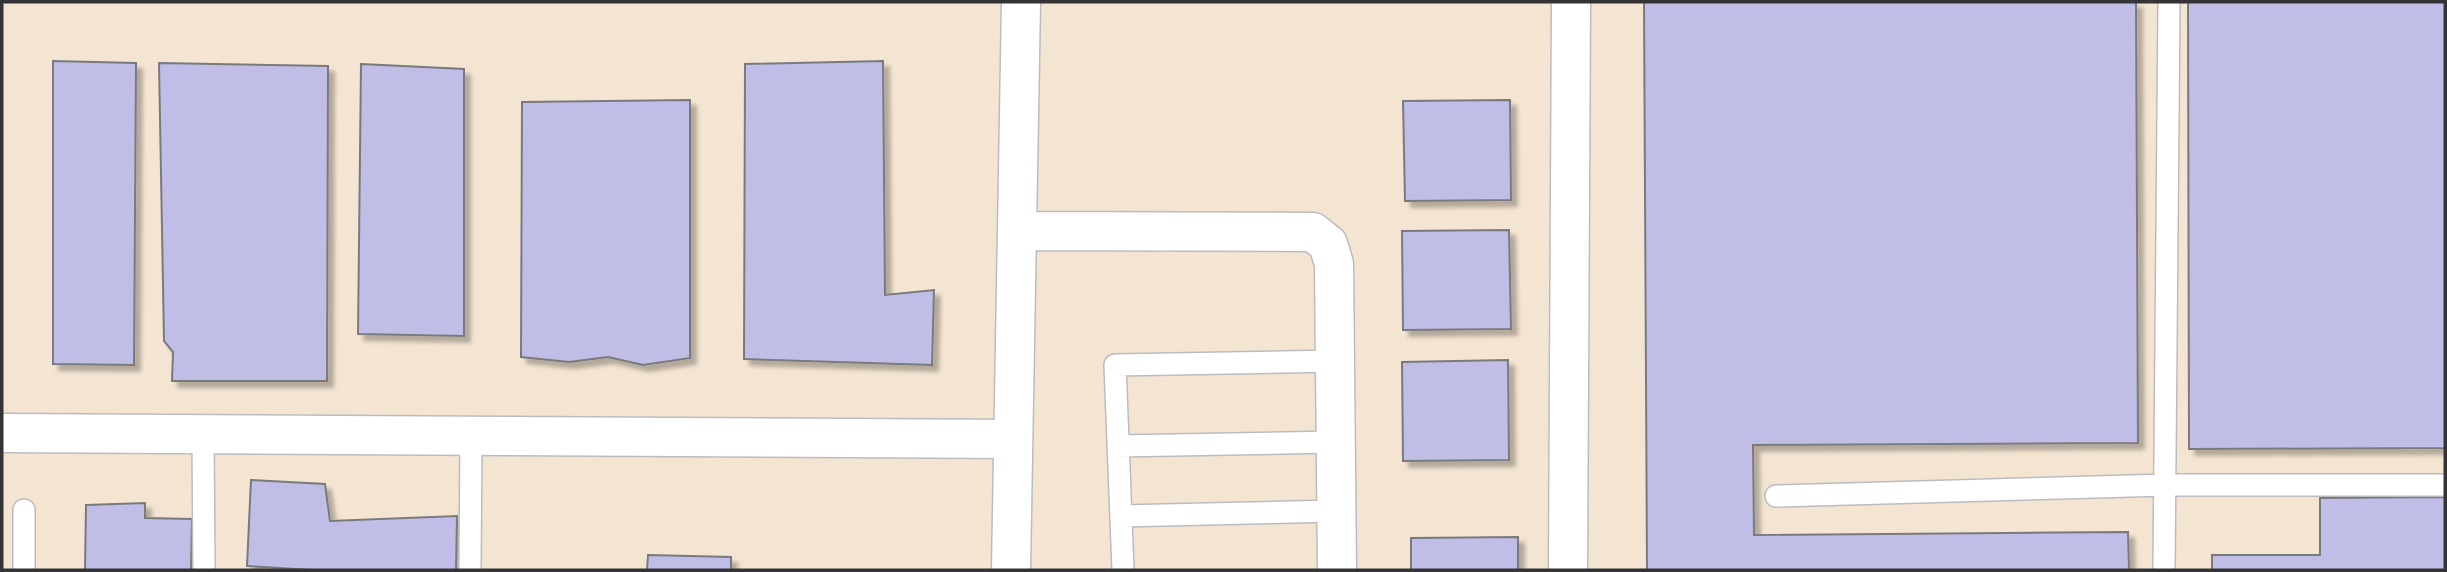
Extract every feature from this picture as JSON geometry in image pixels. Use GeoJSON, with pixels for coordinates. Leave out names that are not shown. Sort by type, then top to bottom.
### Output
{"type":"FeatureCollection","features":[{"type":"Feature","properties":{"kind":"street"},"geometry":{"type":"LineString","coordinates":[[1011,570],[1021,2]]}},
{"type":"Feature","properties":{"kind":"street"},"geometry":{"type":"LineString","coordinates":[[1568,570],[1571,2]]}},
{"type":"Feature","properties":{"kind":"street"},"geometry":{"type":"LineString","coordinates":[[1017,231],[1312,232],[1328,244],[1334,264],[1337,570]]}},
{"type":"Feature","properties":{"kind":"street"},"geometry":{"type":"LineString","coordinates":[[2,433],[1013,439]]}},
{"type":"Feature","properties":{"kind":"lane"},"geometry":{"type":"LineString","coordinates":[[2164,570],[2169,2]]}},
{"type":"Feature","properties":{"kind":"lane"},"geometry":{"type":"LineString","coordinates":[[1123,570],[1115,365],[1335,360]]}},
{"type":"Feature","properties":{"kind":"lane"},"geometry":{"type":"LineString","coordinates":[[203,435],[204,570]]}},
{"type":"Feature","properties":{"kind":"lane"},"geometry":{"type":"LineString","coordinates":[[470,570],[471,436]]}},
{"type":"Feature","properties":{"kind":"lane"},"geometry":{"type":"LineString","coordinates":[[1118,446],[1336,442]]}},
{"type":"Feature","properties":{"kind":"lane"},"geometry":{"type":"LineString","coordinates":[[1776,496],[2166,485],[2445,485]]}},
{"type":"Feature","properties":{"kind":"lane"},"geometry":{"type":"LineString","coordinates":[[24,510],[24,570]]}},
{"type":"Feature","properties":{"kind":"lane"},"geometry":{"type":"LineString","coordinates":[[1121,516],[1337,511]]}},
{"type":"Feature","properties":{"kind":"shaded area"},"geometry":{"type":"Polygon","coordinates":[[[2,2],[2445,2],[2445,570],[2,570],[2,2]]]}},
{"type":"Feature","properties":{"kind":"building"},"geometry":{"type":"Polygon","coordinates":[[[1644,2],[2136,2],[2138,443],[1753,445],[1754,535],[2128,532],[2129,570],[1647,570],[1644,2]]]}},
{"type":"Feature","properties":{"kind":"building"},"geometry":{"type":"Polygon","coordinates":[[[2188,2],[2445,2],[2445,448],[2189,449],[2188,2]]]}},
{"type":"Feature","properties":{"kind":"building"},"geometry":{"type":"Polygon","coordinates":[[[53,61],[136,63],[134,365],[53,364],[53,61]]]}},
{"type":"Feature","properties":{"kind":"building"},"geometry":{"type":"Polygon","coordinates":[[[883,61],[885,295],[934,290],[932,365],[744,359],[745,64],[883,61]]]}},
{"type":"Feature","properties":{"kind":"building"},"geometry":{"type":"Polygon","coordinates":[[[159,63],[328,66],[327,381],[172,381],[173,352],[164,341],[159,63]]]}},
{"type":"Feature","properties":{"kind":"building"},"geometry":{"type":"Polygon","coordinates":[[[361,64],[464,69],[464,336],[358,334],[361,64]]]}},
{"type":"Feature","properties":{"kind":"building"},"geometry":{"type":"Polygon","coordinates":[[[690,100],[690,358],[643,365],[608,357],[569,362],[521,357],[522,102],[690,100]]]}},
{"type":"Feature","properties":{"kind":"building"},"geometry":{"type":"Polygon","coordinates":[[[1510,100],[1511,200],[1405,201],[1403,101],[1510,100]]]}},
{"type":"Feature","properties":{"kind":"building"},"geometry":{"type":"Polygon","coordinates":[[[1509,230],[1511,329],[1403,330],[1402,231],[1509,230]]]}},
{"type":"Feature","properties":{"kind":"building"},"geometry":{"type":"Polygon","coordinates":[[[1508,360],[1509,460],[1403,461],[1402,362],[1508,360]]]}},
{"type":"Feature","properties":{"kind":"building"},"geometry":{"type":"Polygon","coordinates":[[[251,480],[325,484],[330,521],[457,516],[456,570],[312,570],[247,566],[251,480]]]}},
{"type":"Feature","properties":{"kind":"building"},"geometry":{"type":"Polygon","coordinates":[[[2445,497],[2445,570],[2212,570],[2212,555],[2320,555],[2320,498],[2445,497]]]}},
{"type":"Feature","properties":{"kind":"building"},"geometry":{"type":"Polygon","coordinates":[[[145,503],[145,518],[192,519],[191,570],[85,570],[86,505],[145,503]]]}},
{"type":"Feature","properties":{"kind":"building"},"geometry":{"type":"Polygon","coordinates":[[[1518,537],[1518,570],[1411,570],[1411,538],[1518,537]]]}},
{"type":"Feature","properties":{"kind":"building"},"geometry":{"type":"Polygon","coordinates":[[[648,555],[731,557],[731,570],[647,570],[648,555]]]}}]}
